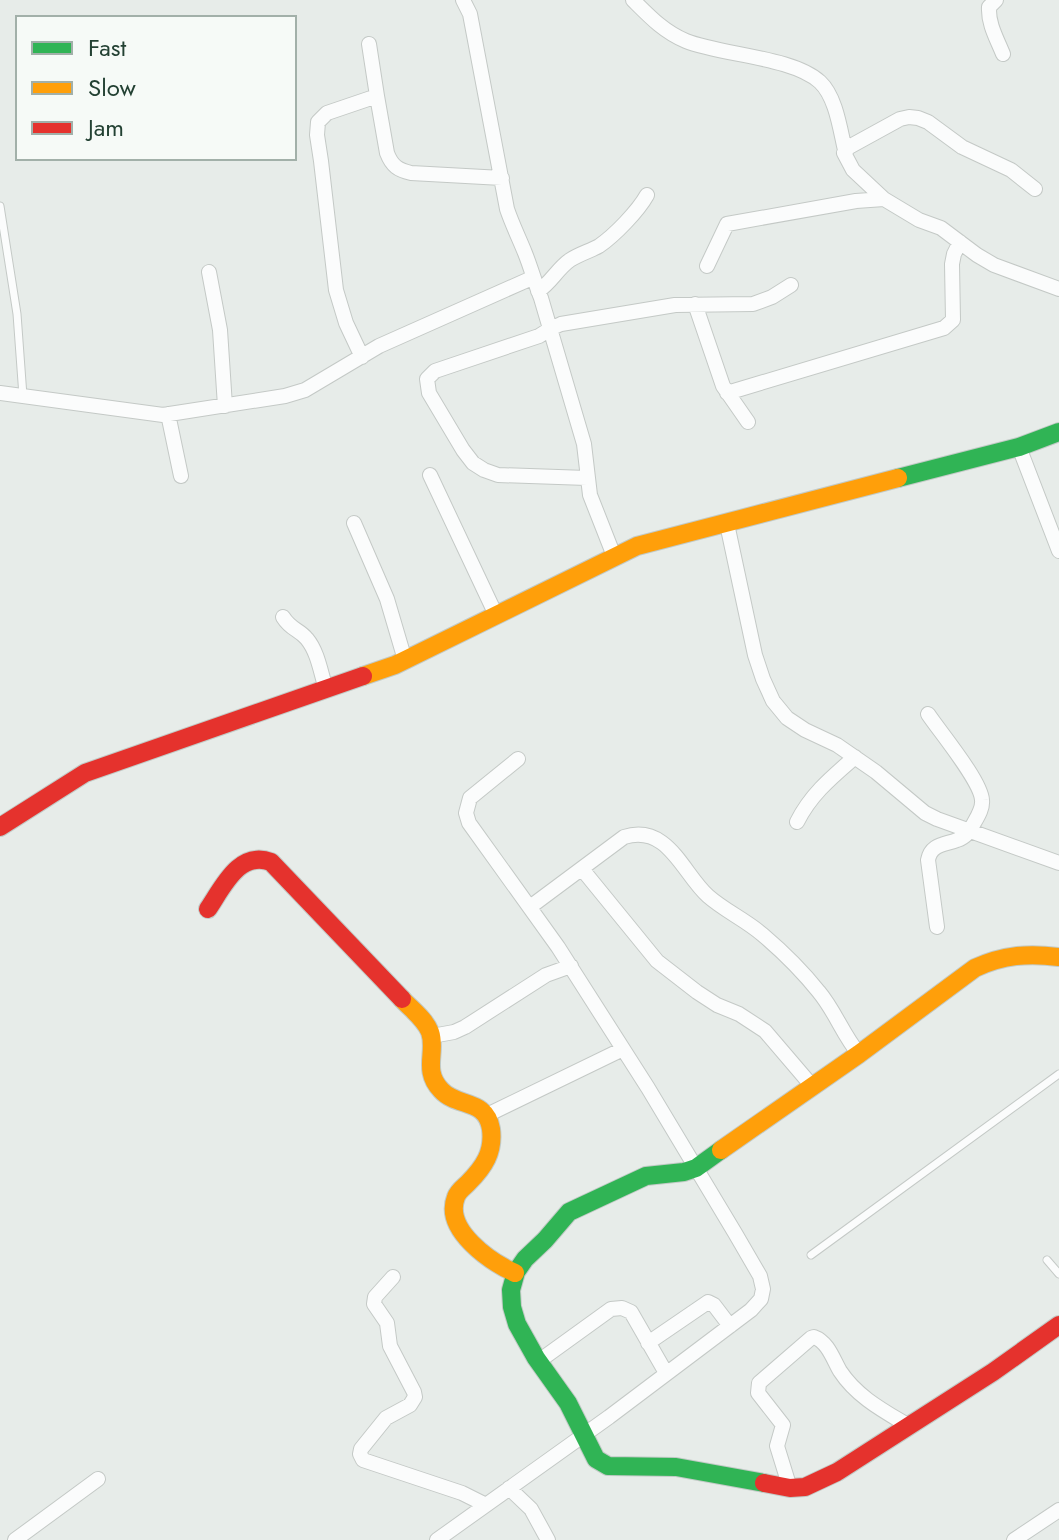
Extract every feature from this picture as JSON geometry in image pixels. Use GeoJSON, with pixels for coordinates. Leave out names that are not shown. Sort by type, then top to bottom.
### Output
{"type":"FeatureCollection","features":[{"type":"Feature","properties":{"kind":"street"},"geometry":{"type":"LineString","coordinates":[[463,0],[470,14],[507,209],[550,329],[584,444],[590,495],[614,556]]}},
{"type":"Feature","properties":{"kind":"street"},"geometry":{"type":"LineString","coordinates":[[633,0],[671,34],[688,42],[806,72],[822,83],[832,101],[844,156],[853,170],[884,199],[919,220],[941,228],[994,265],[1059,289]]}},
{"type":"Feature","properties":{"kind":"street"},"geometry":{"type":"LineString","coordinates":[[996,0],[988,13],[1003,54]]}},
{"type":"Feature","properties":{"kind":"street"},"geometry":{"type":"LineString","coordinates":[[369,44],[390,162],[398,170],[411,173],[502,178]]}},
{"type":"Feature","properties":{"kind":"street"},"geometry":{"type":"LineString","coordinates":[[362,357],[346,323],[336,290],[316,128],[327,113],[377,96]]}},
{"type":"Feature","properties":{"kind":"street"},"geometry":{"type":"LineString","coordinates":[[845,150],[900,119],[918,118],[962,147],[1011,170],[1035,189]]}},
{"type":"Feature","properties":{"kind":"street"},"geometry":{"type":"LineString","coordinates":[[0,393],[168,414],[285,396],[305,390],[379,346],[535,285],[547,285],[573,258],[598,246],[618,231],[647,195]]}},
{"type":"Feature","properties":{"kind":"street"},"geometry":{"type":"LineString","coordinates":[[707,266],[727,224],[856,201],[884,199]]}},
{"type":"Feature","properties":{"kind":"street"},"geometry":{"type":"LineString","coordinates":[[727,393],[950,325],[954,315],[952,264],[960,242]]}},
{"type":"Feature","properties":{"kind":"street"},"geometry":{"type":"LineString","coordinates":[[209,272],[220,330],[225,406]]}},
{"type":"Feature","properties":{"kind":"street"},"geometry":{"type":"LineString","coordinates":[[587,478],[498,475],[473,463],[429,393],[427,379],[430,374],[539,336],[561,324],[695,304],[753,304],[791,285]]}},
{"type":"Feature","properties":{"kind":"street"},"geometry":{"type":"LineString","coordinates":[[695,304],[717,372],[727,393],[748,422]]}},
{"type":"Feature","properties":{"kind":"street"},"geometry":{"type":"LineString","coordinates":[[168,414],[181,476]]}},
{"type":"Feature","properties":{"kind":"street"},"geometry":{"type":"LineString","coordinates":[[0,827],[85,773],[405,660],[637,546],[1019,447],[1059,432]]}},
{"type":"Feature","properties":{"kind":"street"},"geometry":{"type":"LineString","coordinates":[[1019,447],[1059,551]]}},
{"type":"Feature","properties":{"kind":"street"},"geometry":{"type":"LineString","coordinates":[[430,475],[496,615]]}},
{"type":"Feature","properties":{"kind":"street"},"geometry":{"type":"LineString","coordinates":[[354,523],[384,591],[405,660]]}},
{"type":"Feature","properties":{"kind":"street"},"geometry":{"type":"LineString","coordinates":[[727,524],[755,655],[773,701],[787,718],[855,757],[925,813],[969,832],[1059,863]]}},
{"type":"Feature","properties":{"kind":"street"},"geometry":{"type":"LineString","coordinates":[[283,617],[293,630],[309,640],[326,689]]}},
{"type":"Feature","properties":{"kind":"street"},"geometry":{"type":"LineString","coordinates":[[928,714],[980,791],[982,801],[981,810],[962,839],[933,848],[928,854],[937,927]]}},
{"type":"Feature","properties":{"kind":"street"},"geometry":{"type":"LineString","coordinates":[[797,822],[817,790],[855,757]]}},
{"type":"Feature","properties":{"kind":"street"},"geometry":{"type":"LineString","coordinates":[[437,1540],[751,1310],[761,1299],[763,1289],[754,1265],[571,966],[469,823],[466,813],[470,798],[518,759]]}},
{"type":"Feature","properties":{"kind":"street"},"geometry":{"type":"LineString","coordinates":[[530,907],[624,837],[632,834],[656,839],[669,848],[704,893],[764,935],[821,993],[859,1054]]}},
{"type":"Feature","properties":{"kind":"street"},"geometry":{"type":"LineString","coordinates":[[208,909],[234,871],[252,858],[265,858],[425,1023],[432,1036],[429,1064],[438,1087],[450,1098],[479,1109],[490,1121],[490,1157],[458,1193],[455,1208],[458,1223],[466,1237],[490,1261],[515,1273]]}},
{"type":"Feature","properties":{"kind":"street"},"geometry":{"type":"LineString","coordinates":[[582,869],[657,961],[717,1005],[739,1014],[765,1031],[812,1086]]}},
{"type":"Feature","properties":{"kind":"street"},"geometry":{"type":"LineString","coordinates":[[1059,957],[1016,953],[994,958],[975,968],[696,1168],[646,1176],[569,1212],[523,1261],[515,1273],[511,1290],[511,1309],[522,1336],[569,1405],[596,1459],[602,1464],[676,1467],[790,1488],[817,1483],[993,1372],[1059,1325]]}},
{"type":"Feature","properties":{"kind":"street"},"geometry":{"type":"LineString","coordinates":[[432,1036],[465,1027],[546,975],[571,966]]}},
{"type":"Feature","properties":{"kind":"street"},"geometry":{"type":"LineString","coordinates":[[487,1115],[623,1049]]}},
{"type":"Feature","properties":{"kind":"street"},"geometry":{"type":"LineString","coordinates":[[393,1277],[375,1297],[374,1304],[387,1323],[390,1346],[415,1397],[410,1405],[386,1418],[360,1454],[369,1463],[462,1493],[486,1505]]}},
{"type":"Feature","properties":{"kind":"street"},"geometry":{"type":"LineString","coordinates":[[648,1343],[708,1302],[730,1326]]}},
{"type":"Feature","properties":{"kind":"street"},"geometry":{"type":"LineString","coordinates":[[539,1361],[611,1309],[627,1309],[666,1373]]}},
{"type":"Feature","properties":{"kind":"street"},"geometry":{"type":"LineString","coordinates":[[790,1488],[777,1446],[783,1425],[757,1388],[811,1338],[822,1340],[841,1372],[860,1394],[909,1426]]}},
{"type":"Feature","properties":{"kind":"street"},"geometry":{"type":"LineString","coordinates":[[15,1540],[98,1479]]}},
{"type":"Feature","properties":{"kind":"street"},"geometry":{"type":"LineString","coordinates":[[509,1488],[531,1509],[548,1540]]}},
{"type":"Feature","properties":{"kind":"street"},"geometry":{"type":"LineString","coordinates":[[1014,1540],[1058,1514]]}},
{"type":"Feature","properties":{"kind":"lane"},"geometry":{"type":"LineString","coordinates":[[0,206],[17,314],[23,396]]}},
{"type":"Feature","properties":{"kind":"lane"},"geometry":{"type":"LineString","coordinates":[[811,1255],[1059,1074]]}},
{"type":"Feature","properties":{"kind":"lane"},"geometry":{"type":"LineString","coordinates":[[1047,1260],[1059,1274]]}},
{"type":"Feature","properties":{"kind":"traffic: fast"},"geometry":{"type":"LineString","coordinates":[[898,478],[1019,447],[1059,432]]}},
{"type":"Feature","properties":{"kind":"traffic: fast"},"geometry":{"type":"LineString","coordinates":[[721,1150],[696,1168],[646,1176],[569,1212],[516,1272],[511,1290],[512,1307],[517,1324],[536,1358],[568,1403],[596,1459],[608,1466],[676,1467],[764,1483]]}},
{"type":"Feature","properties":{"kind":"traffic: slow"},"geometry":{"type":"LineString","coordinates":[[363,676],[395,665],[637,546],[898,478]]}},
{"type":"Feature","properties":{"kind":"traffic: slow"},"geometry":{"type":"LineString","coordinates":[[721,1150],[975,968],[1016,956],[1059,957]]}},
{"type":"Feature","properties":{"kind":"traffic: slow"},"geometry":{"type":"LineString","coordinates":[[402,999],[430,1032],[431,1068],[435,1083],[448,1096],[483,1112],[491,1129],[487,1159],[456,1197],[456,1221],[482,1253],[515,1273]]}},
{"type":"Feature","properties":{"kind":"traffic: jam"},"geometry":{"type":"LineString","coordinates":[[0,827],[85,773],[363,676]]}},
{"type":"Feature","properties":{"kind":"traffic: jam"},"geometry":{"type":"LineString","coordinates":[[208,909],[226,881],[241,866],[250,861],[271,862],[402,999]]}},
{"type":"Feature","properties":{"kind":"traffic: jam"},"geometry":{"type":"LineString","coordinates":[[764,1483],[790,1488],[805,1487],[837,1472],[993,1372],[1059,1325]]}}]}
